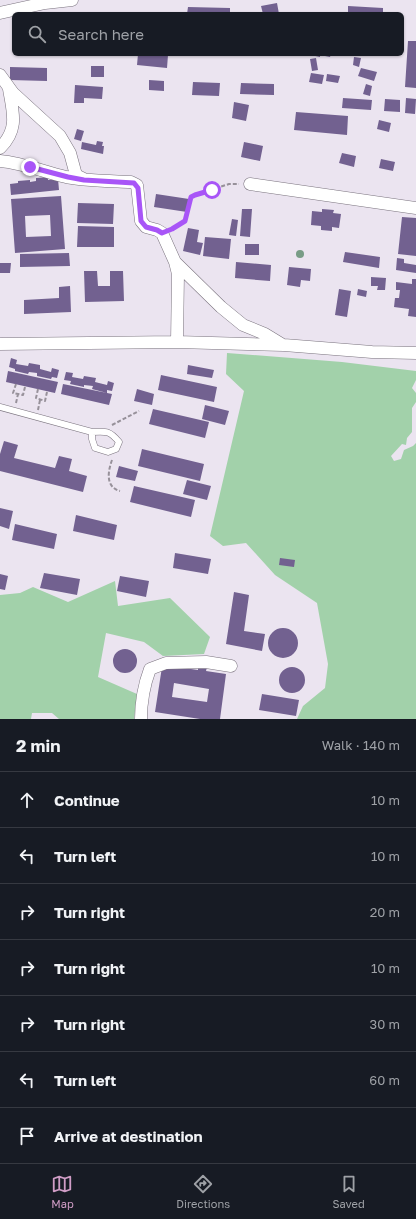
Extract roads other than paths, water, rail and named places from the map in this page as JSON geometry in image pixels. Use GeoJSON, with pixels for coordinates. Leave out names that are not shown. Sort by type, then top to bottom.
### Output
{"type":"FeatureCollection","features":[{"type":"Feature","properties":{"kind":"street"},"geometry":{"type":"LineString","coordinates":[[0,13],[45,1],[72,0]]}},
{"type":"Feature","properties":{"kind":"street"},"geometry":{"type":"LineString","coordinates":[[0,75],[9,89],[60,136],[70,154],[76,175],[84,180]]}},
{"type":"Feature","properties":{"kind":"street"},"geometry":{"type":"LineString","coordinates":[[0,148],[7,141],[13,126],[9,89]]}},
{"type":"Feature","properties":{"kind":"street"},"geometry":{"type":"LineString","coordinates":[[0,161],[14,162],[48,172],[84,180],[134,183],[138,188],[141,221],[143,224],[162,233],[175,262],[178,274],[177,342]]}},
{"type":"Feature","properties":{"kind":"street"},"geometry":{"type":"LineString","coordinates":[[250,184],[416,208]]}},
{"type":"Feature","properties":{"kind":"street"},"geometry":{"type":"LineString","coordinates":[[175,262],[221,308],[243,325],[265,334],[284,346]]}},
{"type":"Feature","properties":{"kind":"street"},"geometry":{"type":"LineString","coordinates":[[0,344],[177,342],[284,346],[372,352],[416,352]]}},
{"type":"Feature","properties":{"kind":"street"},"geometry":{"type":"LineString","coordinates":[[141,719],[145,683],[150,669],[166,663],[206,662],[231,666]]}},
{"type":"Feature","properties":{"kind":"lane"},"geometry":{"type":"LineString","coordinates":[[0,407],[92,432],[103,431],[112,434],[119,442],[116,449],[108,452],[95,448],[92,439],[92,432]]}}]}
